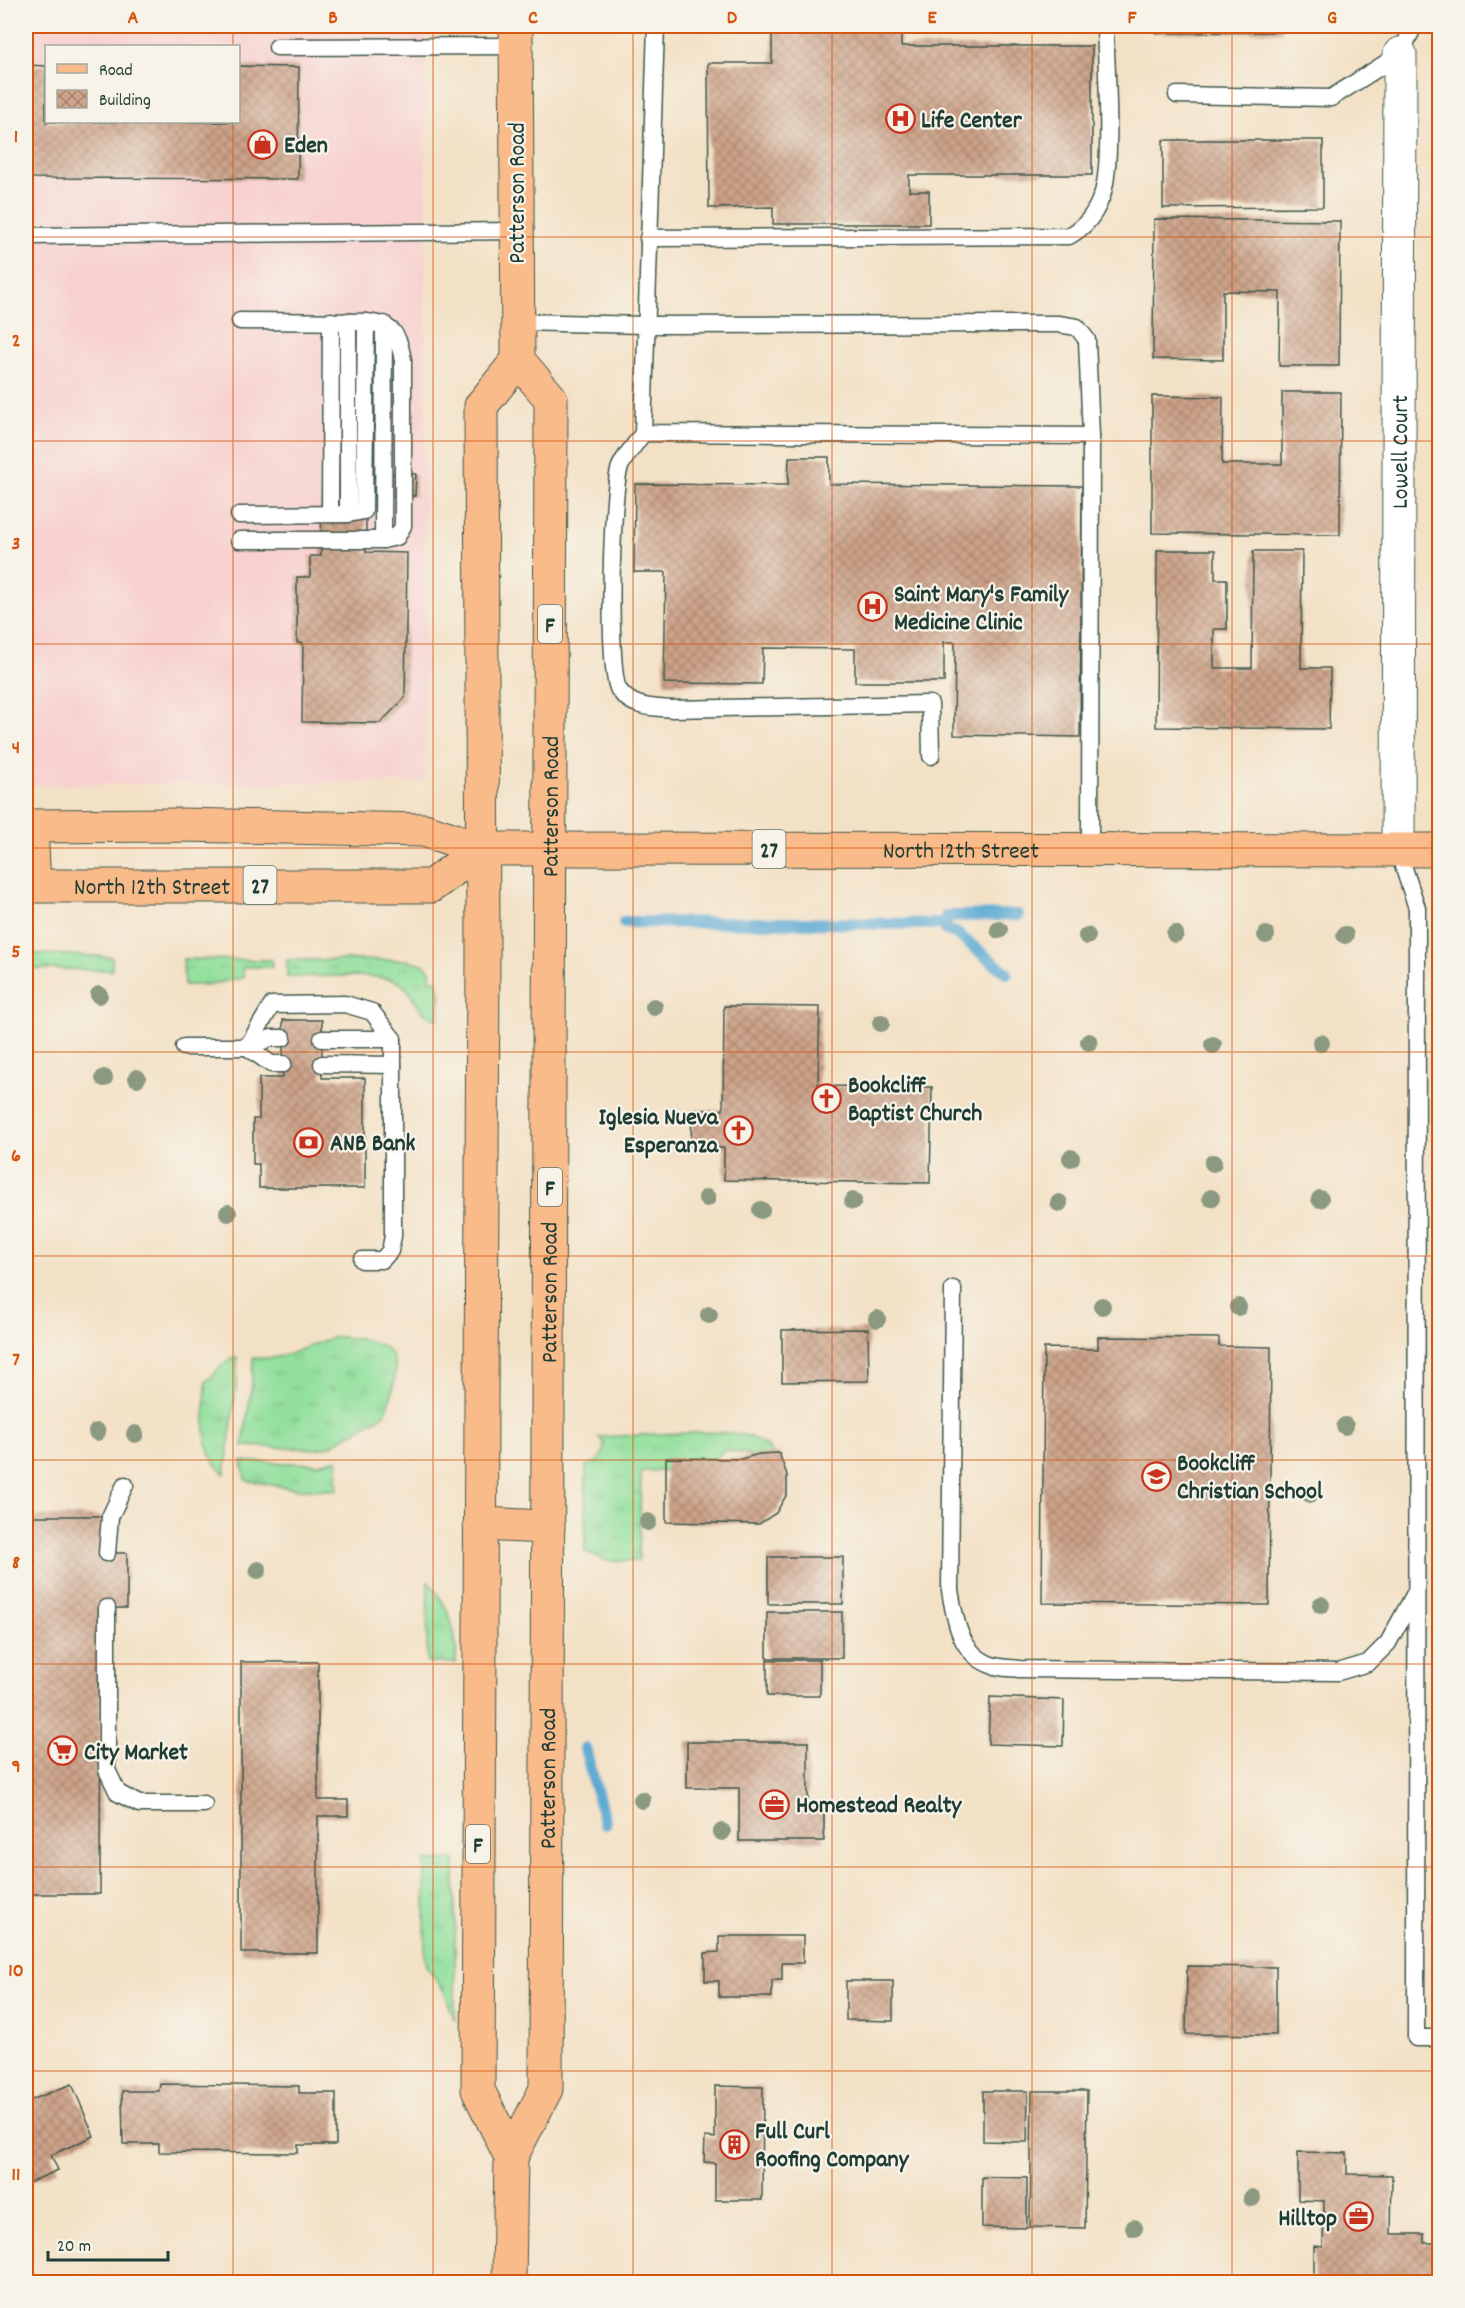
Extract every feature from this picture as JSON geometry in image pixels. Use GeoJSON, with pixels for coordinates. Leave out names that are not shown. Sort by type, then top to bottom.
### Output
{"type":"FeatureCollection","features":[{"type":"Feature","properties":{"kind":"main road","name":"Patterson Road"},"geometry":{"type":"LineString","coordinates":[[511,2157],[478,2090],[481,406],[518,360],[516,36]]}},
{"type":"Feature","properties":{"kind":"main road","name":"Patterson Road"},"geometry":{"type":"LineString","coordinates":[[509,2283],[511,2157],[546,2089],[551,399],[518,360]]}},
{"type":"Feature","properties":{"kind":"main road","name":"North 12th Street"},"geometry":{"type":"LineString","coordinates":[[27,820],[424,830],[482,849],[1440,850]]}},
{"type":"Feature","properties":{"kind":"main road"},"geometry":{"type":"LineString","coordinates":[[27,820],[30,886]]}},
{"type":"Feature","properties":{"kind":"main road","name":"North 12th Street"},"geometry":{"type":"LineString","coordinates":[[30,886],[431,886],[482,849]]}},
{"type":"Feature","properties":{"kind":"main road"},"geometry":{"type":"LineString","coordinates":[[480,1524],[548,1527]]}},
{"type":"Feature","properties":{"kind":"street","name":"Lowell Court"},"geometry":{"type":"LineString","coordinates":[[1398,850],[1407,40]]}},
{"type":"Feature","properties":{"kind":"lane"},"geometry":{"type":"LineString","coordinates":[[656,26],[644,325],[643,433],[620,467],[613,505],[613,659],[617,688],[634,705],[672,709],[930,704],[931,756]]}},
{"type":"Feature","properties":{"kind":"lane"},"geometry":{"type":"LineString","coordinates":[[648,238],[1069,236],[1085,227],[1102,197],[1107,160],[1105,26]]}},
{"type":"Feature","properties":{"kind":"lane"},"geometry":{"type":"LineString","coordinates":[[277,47],[516,36]]}},
{"type":"Feature","properties":{"kind":"lane"},"geometry":{"type":"LineString","coordinates":[[1177,95],[1331,98],[1407,40]]}},
{"type":"Feature","properties":{"kind":"lane"},"geometry":{"type":"LineString","coordinates":[[26,236],[516,231]]}},
{"type":"Feature","properties":{"kind":"lane"},"geometry":{"type":"LineString","coordinates":[[240,321],[348,321],[384,324],[399,338],[403,360],[403,526],[397,537],[383,540],[240,540]]}},
{"type":"Feature","properties":{"kind":"lane"},"geometry":{"type":"LineString","coordinates":[[330,514],[331,321]]}},
{"type":"Feature","properties":{"kind":"lane"},"geometry":{"type":"LineString","coordinates":[[348,321],[348,514]]}},
{"type":"Feature","properties":{"kind":"lane"},"geometry":{"type":"LineString","coordinates":[[240,515],[348,514],[364,511],[366,322]]}},
{"type":"Feature","properties":{"kind":"lane"},"geometry":{"type":"LineString","coordinates":[[518,322],[644,325],[1058,324],[1077,327],[1087,340],[1091,436],[1090,850]]}},
{"type":"Feature","properties":{"kind":"lane"},"geometry":{"type":"LineString","coordinates":[[643,433],[1091,436]]}},
{"type":"Feature","properties":{"kind":"lane"},"geometry":{"type":"LineString","coordinates":[[1398,850],[1417,908],[1416,2038],[1440,2038]]}},
{"type":"Feature","properties":{"kind":"lane"},"geometry":{"type":"LineString","coordinates":[[248,1047],[272,1005],[345,1004],[372,1012],[393,1039],[393,1236],[390,1251],[382,1260],[362,1260]]}},
{"type":"Feature","properties":{"kind":"lane"},"geometry":{"type":"LineString","coordinates":[[184,1047],[248,1047],[271,1038],[283,1038]]}},
{"type":"Feature","properties":{"kind":"lane"},"geometry":{"type":"LineString","coordinates":[[322,1039],[393,1039]]}},
{"type":"Feature","properties":{"kind":"lane"},"geometry":{"type":"LineString","coordinates":[[248,1047],[271,1064],[283,1064]]}},
{"type":"Feature","properties":{"kind":"lane"},"geometry":{"type":"LineString","coordinates":[[322,1064],[393,1065]]}},
{"type":"Feature","properties":{"kind":"lane"},"geometry":{"type":"LineString","coordinates":[[953,1288],[950,1590],[956,1626],[971,1652],[991,1665],[1019,1669],[1338,1672],[1368,1663],[1388,1643],[1416,1591]]}},
{"type":"Feature","properties":{"kind":"lane"},"geometry":{"type":"LineString","coordinates":[[107,1553],[110,1517],[125,1485]]}},
{"type":"Feature","properties":{"kind":"lane"},"geometry":{"type":"LineString","coordinates":[[107,1608],[107,1770],[118,1793],[139,1804],[204,1804]]}},
{"type":"Feature","properties":{"kind":"shaded area"},"geometry":{"type":"Polygon","coordinates":[[[26,26],[426,26],[425,782],[26,785],[26,26]]]}},
{"type":"Feature","properties":{"kind":"green space"},"geometry":{"type":"Polygon","coordinates":[[[26,953],[112,957],[112,970],[26,969],[26,953]]]}},
{"type":"Feature","properties":{"kind":"green space"},"geometry":{"type":"Polygon","coordinates":[[[183,959],[272,960],[272,967],[243,967],[243,978],[205,985],[184,985],[183,959]]]}},
{"type":"Feature","properties":{"kind":"green space"},"geometry":{"type":"Polygon","coordinates":[[[287,960],[406,960],[423,964],[430,970],[430,980],[437,980],[441,995],[438,1019],[425,1014],[409,991],[398,982],[361,976],[287,977],[287,960]]]}},
{"type":"Feature","properties":{"kind":"green space"},"geometry":{"type":"Polygon","coordinates":[[[337,1337],[373,1342],[385,1348],[392,1356],[395,1379],[385,1414],[330,1446],[317,1449],[243,1446],[252,1383],[253,1358],[288,1355],[337,1337]]]}},
{"type":"Feature","properties":{"kind":"green space"},"geometry":{"type":"Polygon","coordinates":[[[237,1357],[237,1381],[225,1474],[210,1455],[207,1444],[206,1381],[227,1361],[237,1357]]]}},
{"type":"Feature","properties":{"kind":"green space"},"geometry":{"type":"Polygon","coordinates":[[[718,1432],[742,1435],[753,1438],[772,1452],[769,1456],[762,1457],[722,1451],[709,1470],[641,1471],[639,1561],[605,1561],[585,1551],[586,1466],[597,1461],[602,1455],[604,1443],[599,1437],[718,1432]]]}},
{"type":"Feature","properties":{"kind":"green space"},"geometry":{"type":"Polygon","coordinates":[[[338,1459],[337,1490],[296,1489],[245,1480],[242,1461],[318,1464],[338,1459]]]}},
{"type":"Feature","properties":{"kind":"green space"},"geometry":{"type":"Polygon","coordinates":[[[428,1581],[442,1600],[451,1619],[456,1663],[427,1663],[428,1581]]]}},
{"type":"Feature","properties":{"kind":"green space"},"geometry":{"type":"Polygon","coordinates":[[[455,1860],[455,2021],[444,1991],[427,1966],[425,1861],[455,1860]]]}},
{"type":"Feature","properties":{"kind":"building","name":"Life Center"},"geometry":{"type":"Polygon","coordinates":[[[772,26],[901,26],[901,46],[1092,46],[1092,175],[909,175],[909,191],[929,191],[929,224],[773,224],[773,207],[709,208],[708,63],[772,63],[772,26]]]}},
{"type":"Feature","properties":{"kind":"building"},"geometry":{"type":"Polygon","coordinates":[[[1155,26],[1282,26],[1282,32],[1156,33],[1155,26]]]}},
{"type":"Feature","properties":{"kind":"building"},"geometry":{"type":"Polygon","coordinates":[[[26,65],[45,66],[45,123],[240,123],[240,66],[299,67],[298,179],[26,178],[26,65]]]}},
{"type":"Feature","properties":{"kind":"building"},"geometry":{"type":"Polygon","coordinates":[[[1163,140],[1323,140],[1323,207],[1163,208],[1163,140]]]}},
{"type":"Feature","properties":{"kind":"building"},"geometry":{"type":"Polygon","coordinates":[[[1154,219],[1340,221],[1339,366],[1279,366],[1280,292],[1223,291],[1223,360],[1153,359],[1154,219]]]}},
{"type":"Feature","properties":{"kind":"building"},"geometry":{"type":"Polygon","coordinates":[[[1282,392],[1341,392],[1340,535],[1152,533],[1152,396],[1223,397],[1222,464],[1282,464],[1282,392]]]}},
{"type":"Feature","properties":{"kind":"building","name":"Saint Mary's Family Medicine Clinic"},"geometry":{"type":"Polygon","coordinates":[[[789,457],[829,457],[829,484],[1082,486],[1080,737],[954,735],[955,642],[944,642],[944,682],[855,682],[855,649],[763,648],[762,684],[664,683],[666,572],[634,572],[635,484],[788,485],[789,457]]]}},
{"type":"Feature","properties":{"kind":"building"},"geometry":{"type":"Polygon","coordinates":[[[360,473],[416,474],[415,496],[366,496],[366,552],[407,553],[405,698],[380,723],[302,722],[303,643],[297,643],[297,577],[310,577],[310,556],[321,556],[322,475],[360,476],[360,473]]]}},
{"type":"Feature","properties":{"kind":"building"},"geometry":{"type":"Polygon","coordinates":[[[1157,550],[1215,550],[1215,579],[1227,579],[1227,629],[1214,629],[1214,668],[1252,668],[1253,551],[1302,551],[1301,668],[1330,668],[1329,729],[1156,727],[1157,550]]]}},
{"type":"Feature","properties":{"kind":"building","name":"Bookcliff Baptist Church"},"geometry":{"type":"Polygon","coordinates":[[[724,1006],[820,1007],[818,1086],[932,1087],[930,1183],[724,1180],[724,1148],[691,1147],[692,1110],[723,1110],[724,1006]]]}},
{"type":"Feature","properties":{"kind":"building","name":"ANB Bank"},"geometry":{"type":"Polygon","coordinates":[[[283,1020],[322,1020],[322,1078],[365,1078],[365,1188],[259,1188],[259,1164],[253,1164],[253,1119],[259,1119],[259,1078],[283,1078],[283,1020]]]}},
{"type":"Feature","properties":{"kind":"building"},"geometry":{"type":"Polygon","coordinates":[[[868,1329],[869,1381],[782,1382],[782,1330],[868,1329]]]}},
{"type":"Feature","properties":{"kind":"building","name":"Bookcliff Christian School"},"geometry":{"type":"Polygon","coordinates":[[[1098,1337],[1219,1338],[1219,1346],[1271,1347],[1269,1605],[1042,1603],[1044,1348],[1098,1349],[1098,1337]]]}},
{"type":"Feature","properties":{"kind":"building"},"geometry":{"type":"Polygon","coordinates":[[[779,1453],[787,1475],[787,1494],[776,1513],[759,1524],[666,1522],[666,1458],[741,1459],[759,1454],[779,1453]]]}},
{"type":"Feature","properties":{"kind":"building","name":"City Market"},"geometry":{"type":"Polygon","coordinates":[[[26,1516],[101,1516],[101,1553],[127,1553],[127,1608],[101,1608],[100,1894],[26,1894],[26,1516]]]}},
{"type":"Feature","properties":{"kind":"building"},"geometry":{"type":"Polygon","coordinates":[[[768,1557],[843,1557],[843,1604],[768,1604],[768,1557]]]}},
{"type":"Feature","properties":{"kind":"building"},"geometry":{"type":"Polygon","coordinates":[[[767,1612],[842,1612],[842,1658],[767,1658],[767,1612]]]}},
{"type":"Feature","properties":{"kind":"building"},"geometry":{"type":"Polygon","coordinates":[[[767,1660],[820,1660],[820,1696],[767,1696],[767,1660]]]}},
{"type":"Feature","properties":{"kind":"building","name":"City Market"},"geometry":{"type":"Polygon","coordinates":[[[241,1662],[318,1662],[318,1800],[348,1800],[348,1816],[318,1816],[318,1953],[241,1953],[241,1662]]]}},
{"type":"Feature","properties":{"kind":"building"},"geometry":{"type":"Polygon","coordinates":[[[990,1697],[1064,1700],[1063,1746],[988,1744],[990,1697]]]}},
{"type":"Feature","properties":{"kind":"building"},"geometry":{"type":"Polygon","coordinates":[[[687,1742],[808,1742],[808,1804],[824,1804],[824,1841],[739,1841],[739,1788],[687,1788],[687,1742]]]}},
{"type":"Feature","properties":{"kind":"building"},"geometry":{"type":"Polygon","coordinates":[[[719,1936],[803,1936],[803,1963],[782,1963],[782,1980],[772,1980],[772,1997],[719,1997],[719,1981],[705,1981],[705,1953],[719,1952],[719,1936]]]}},
{"type":"Feature","properties":{"kind":"building"},"geometry":{"type":"Polygon","coordinates":[[[1187,1966],[1276,1967],[1276,2035],[1186,2034],[1187,1966]]]}},
{"type":"Feature","properties":{"kind":"building"},"geometry":{"type":"Polygon","coordinates":[[[846,1981],[893,1981],[893,2021],[846,2020],[846,1981]]]}},
{"type":"Feature","properties":{"kind":"building"},"geometry":{"type":"Polygon","coordinates":[[[72,2084],[94,2136],[51,2155],[58,2170],[26,2184],[26,2102],[72,2084]]]}},
{"type":"Feature","properties":{"kind":"building"},"geometry":{"type":"Polygon","coordinates":[[[160,2084],[299,2086],[299,2093],[336,2093],[336,2145],[298,2145],[298,2153],[293,2153],[159,2152],[159,2144],[123,2144],[122,2091],[159,2091],[160,2084]]]}},
{"type":"Feature","properties":{"kind":"building","name":"Full Curl Roofing Company"},"geometry":{"type":"Polygon","coordinates":[[[715,2086],[763,2087],[762,2200],[715,2200],[715,2163],[704,2162],[705,2137],[715,2138],[715,2086]]]}},
{"type":"Feature","properties":{"kind":"building"},"geometry":{"type":"Polygon","coordinates":[[[983,2091],[1028,2091],[1027,2142],[983,2141],[983,2091]]]}},
{"type":"Feature","properties":{"kind":"building"},"geometry":{"type":"Polygon","coordinates":[[[1032,2091],[1087,2091],[1085,2228],[1030,2227],[1032,2091]]]}},
{"type":"Feature","properties":{"kind":"building","name":"Hilltop"},"geometry":{"type":"Polygon","coordinates":[[[1298,2152],[1347,2153],[1347,2174],[1392,2175],[1391,2234],[1424,2234],[1424,2243],[1440,2243],[1440,2282],[1314,2282],[1314,2246],[1323,2247],[1324,2201],[1298,2200],[1298,2152]]]}},
{"type":"Feature","properties":{"kind":"building"},"geometry":{"type":"Polygon","coordinates":[[[982,2177],[1027,2178],[1027,2228],[982,2227],[982,2177]]]}},
{"type":"Feature","properties":{"kind":"waterway"},"geometry":{"type":"LineString","coordinates":[[1007,973],[956,933],[946,930],[946,916],[1018,915]]}},
{"type":"Feature","properties":{"kind":"waterway"},"geometry":{"type":"LineString","coordinates":[[624,922],[946,924]]}},
{"type":"Feature","properties":{"kind":"waterway"},"geometry":{"type":"LineString","coordinates":[[585,1748],[605,1824]]}},
{"type":"Feature","properties":{"kind":"place","name":"Life Center"},"geometry":{"type":"Point","coordinates":[900,119]}},
{"type":"Feature","properties":{"kind":"place","name":"Eden"},"geometry":{"type":"Point","coordinates":[263,144]}},
{"type":"Feature","properties":{"kind":"place","name":"Saint Mary's Family Medicine Clinic"},"geometry":{"type":"Point","coordinates":[873,607]}},
{"type":"Feature","properties":{"kind":"place","name":"Bookcliff Baptist Church"},"geometry":{"type":"Point","coordinates":[827,1098]}},
{"type":"Feature","properties":{"kind":"place","name":"Iglesia Nueva Esperanza"},"geometry":{"type":"Point","coordinates":[739,1130]}},
{"type":"Feature","properties":{"kind":"place","name":"ANB Bank"},"geometry":{"type":"Point","coordinates":[309,1142]}},
{"type":"Feature","properties":{"kind":"place","name":"Bookcliff Christian School"},"geometry":{"type":"Point","coordinates":[1156,1476]}},
{"type":"Feature","properties":{"kind":"place","name":"City Market"},"geometry":{"type":"Point","coordinates":[63,1751]}},
{"type":"Feature","properties":{"kind":"place","name":"Homestead Realty"},"geometry":{"type":"Point","coordinates":[775,1804]}},
{"type":"Feature","properties":{"kind":"place","name":"Full Curl Roofing Company"},"geometry":{"type":"Point","coordinates":[734,2144]}},
{"type":"Feature","properties":{"kind":"place","name":"Hilltop"},"geometry":{"type":"Point","coordinates":[1358,2217]}}]}
